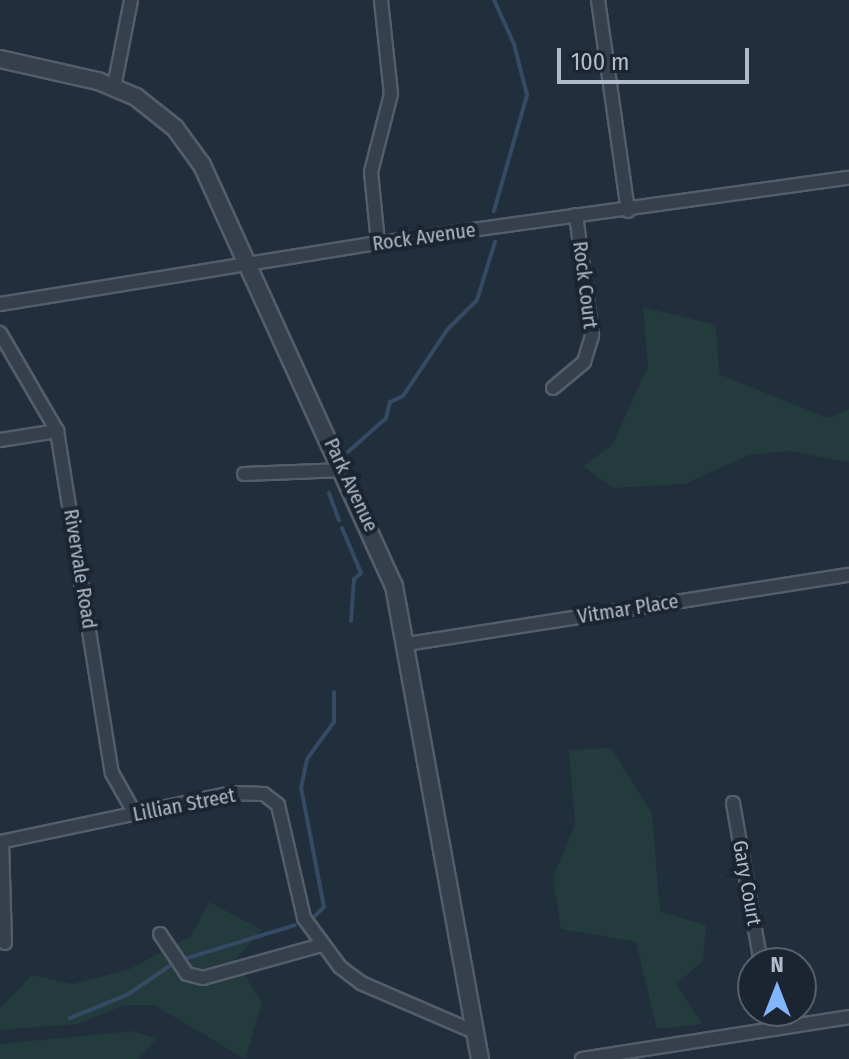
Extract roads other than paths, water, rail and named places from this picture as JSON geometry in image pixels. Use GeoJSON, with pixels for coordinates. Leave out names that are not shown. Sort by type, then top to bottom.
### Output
{"type":"FeatureCollection","features":[{"type":"Feature","properties":{"kind":"street"},"geometry":{"type":"LineString","coordinates":[[114,87],[131,0]]}},
{"type":"Feature","properties":{"kind":"street"},"geometry":{"type":"LineString","coordinates":[[378,243],[371,172],[391,94],[381,0]]}},
{"type":"Feature","properties":{"kind":"street"},"geometry":{"type":"LineString","coordinates":[[598,0],[628,211]]}},
{"type":"Feature","properties":{"kind":"street","name":"Park Avenue"},"geometry":{"type":"LineString","coordinates":[[0,59],[114,87],[156,111],[188,144],[250,267],[383,553],[407,644],[480,1059]]}},
{"type":"Feature","properties":{"kind":"street","name":"Rock Avenue"},"geometry":{"type":"LineString","coordinates":[[0,304],[250,267],[378,243],[576,215],[628,211],[849,178]]}},
{"type":"Feature","properties":{"kind":"street","name":"Rock Court"},"geometry":{"type":"LineString","coordinates":[[553,388],[584,362],[592,335],[576,215]]}},
{"type":"Feature","properties":{"kind":"street","name":"Rivervale Road"},"geometry":{"type":"LineString","coordinates":[[0,333],[57,431],[112,773],[135,814]]}},
{"type":"Feature","properties":{"kind":"street"},"geometry":{"type":"LineString","coordinates":[[0,440],[57,431]]}},
{"type":"Feature","properties":{"kind":"street"},"geometry":{"type":"LineString","coordinates":[[244,474],[344,470]]}},
{"type":"Feature","properties":{"kind":"street","name":"Vitmar Place"},"geometry":{"type":"LineString","coordinates":[[407,644],[849,575]]}},
{"type":"Feature","properties":{"kind":"street","name":"Lillian Street"},"geometry":{"type":"LineString","coordinates":[[1,842],[232,793],[271,798],[283,823],[299,907],[321,945],[361,983],[475,1032]]}},
{"type":"Feature","properties":{"kind":"street","name":"Gary Court"},"geometry":{"type":"LineString","coordinates":[[733,803],[758,947]]}},
{"type":"Feature","properties":{"kind":"street"},"geometry":{"type":"LineString","coordinates":[[1,842],[5,943]]}},
{"type":"Feature","properties":{"kind":"street"},"geometry":{"type":"LineString","coordinates":[[160,934],[187,974],[203,978],[232,973],[321,945]]}},
{"type":"Feature","properties":{"kind":"street"},"geometry":{"type":"LineString","coordinates":[[582,1059],[849,1017]]}},
{"type":"Feature","properties":{"kind":"waterway"},"geometry":{"type":"LineString","coordinates":[[494,0],[514,44],[527,95],[494,211]]}},
{"type":"Feature","properties":{"kind":"waterway"},"geometry":{"type":"LineString","coordinates":[[348,452],[386,418],[390,402],[403,396],[447,330],[477,300],[495,242]]}},
{"type":"Feature","properties":{"kind":"waterway"},"geometry":{"type":"LineString","coordinates":[[329,493],[339,520]]}},
{"type":"Feature","properties":{"kind":"waterway"},"geometry":{"type":"LineString","coordinates":[[342,528],[361,573],[354,579],[351,621]]}},
{"type":"Feature","properties":{"kind":"waterway"},"geometry":{"type":"LineString","coordinates":[[313,918],[324,907],[301,788],[307,759],[334,722],[334,692]]}},
{"type":"Feature","properties":{"kind":"waterway"},"geometry":{"type":"LineString","coordinates":[[184,959],[295,925]]}},
{"type":"Feature","properties":{"kind":"waterway"},"geometry":{"type":"LineString","coordinates":[[70,1018],[127,995],[171,965]]}}]}
